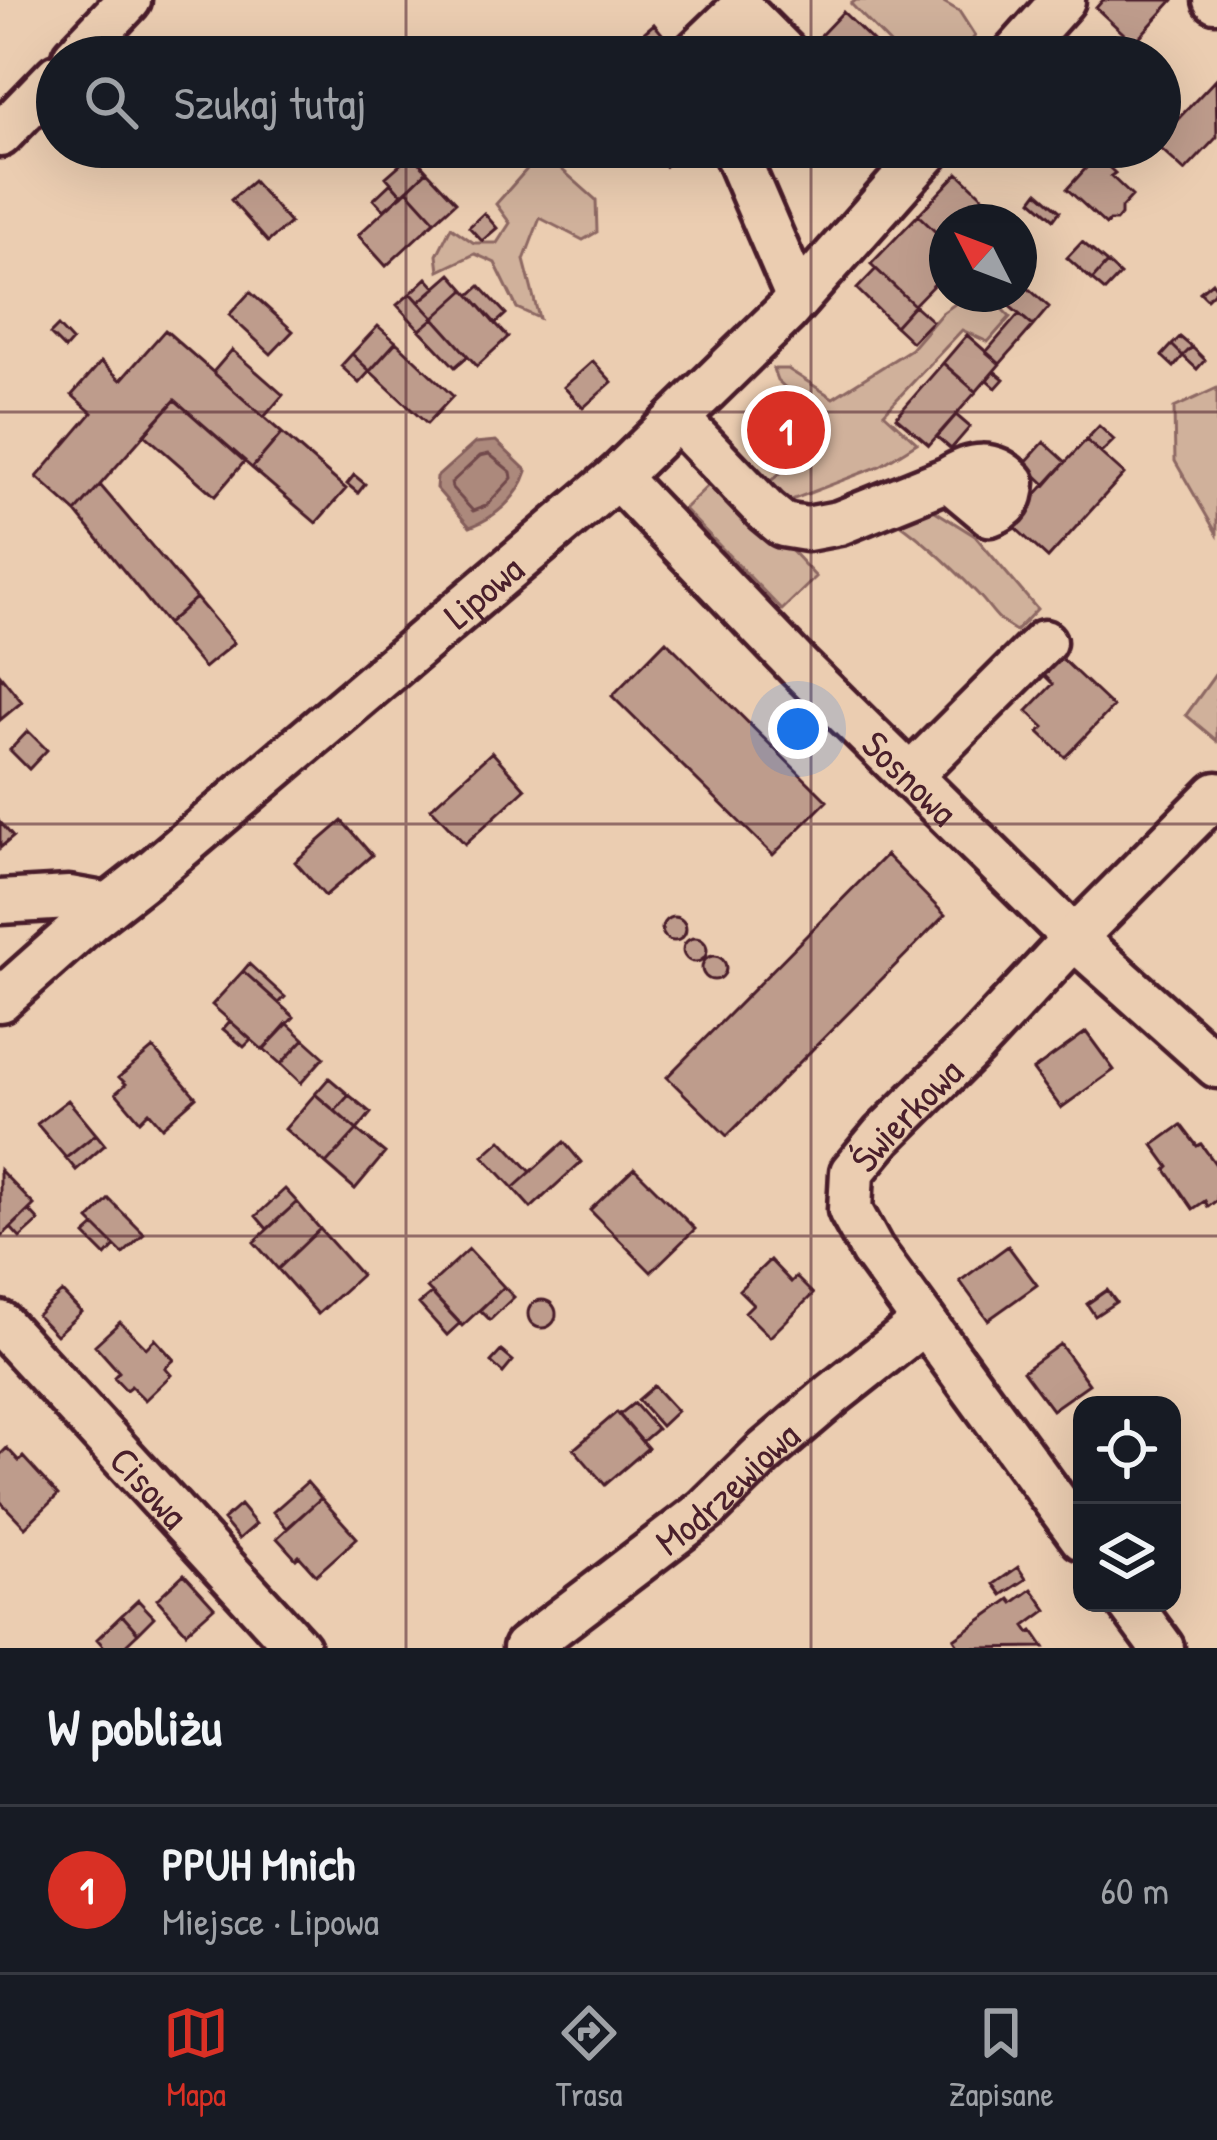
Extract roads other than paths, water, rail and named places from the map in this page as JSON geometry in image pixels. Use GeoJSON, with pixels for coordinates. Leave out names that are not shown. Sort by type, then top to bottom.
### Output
{"type":"FeatureCollection","features":[{"type":"Feature","properties":{"kind":"street"},"geometry":{"type":"LineString","coordinates":[[95,36],[129,0]]}},
{"type":"Feature","properties":{"kind":"street"},"geometry":{"type":"LineString","coordinates":[[1031,36],[1063,0]]}},
{"type":"Feature","properties":{"kind":"street"},"geometry":{"type":"LineString","coordinates":[[713,36],[741,9],[768,36]]}},
{"type":"Feature","properties":{"kind":"street"},"geometry":{"type":"LineString","coordinates":[[0,135],[36,98]]}},
{"type":"Feature","properties":{"kind":"street"},"geometry":{"type":"LineString","coordinates":[[742,168],[798,298]]}},
{"type":"Feature","properties":{"kind":"street","name":"Lipowa"},"geometry":{"type":"LineString","coordinates":[[0,1000],[617,477],[798,298],[913,168]]}},
{"type":"Feature","properties":{"kind":"street"},"geometry":{"type":"LineString","coordinates":[[678,419],[783,525],[807,530],[839,523],[948,479]]}},
{"type":"Feature","properties":{"kind":"street","name":"Sosnowa"},"geometry":{"type":"LineString","coordinates":[[617,477],[798,666],[1074,938],[1217,1066]]}},
{"type":"Feature","properties":{"kind":"street"},"geometry":{"type":"LineString","coordinates":[[910,776],[1044,642]]}},
{"type":"Feature","properties":{"kind":"street","name":"Świerkowa"},"geometry":{"type":"LineString","coordinates":[[1073,1526],[872,1250],[850,1210],[853,1172],[882,1136],[1217,794]]}},
{"type":"Feature","properties":{"kind":"street"},"geometry":{"type":"LineString","coordinates":[[0,902],[69,898],[109,905]]}},
{"type":"Feature","properties":{"kind":"street","name":"Modrzewiowa"},"geometry":{"type":"LineString","coordinates":[[525,1648],[706,1510],[782,1438],[924,1322]]}},
{"type":"Feature","properties":{"kind":"street","name":"Cisowa"},"geometry":{"type":"LineString","coordinates":[[0,1323],[298,1648]]}},
{"type":"Feature","properties":{"kind":"street"},"geometry":{"type":"LineString","coordinates":[[1136,1612],[1162,1648]]}},
{"type":"Feature","properties":{"kind":"water"},"geometry":{"type":"Polygon","coordinates":[[[496,441],[527,471],[505,505],[470,527],[436,488],[437,477],[475,443],[496,441]]]}},
{"type":"Feature","properties":{"kind":"place","name":"PPUH Mnich"},"geometry":{"type":"Point","coordinates":[786,430]}}]}
